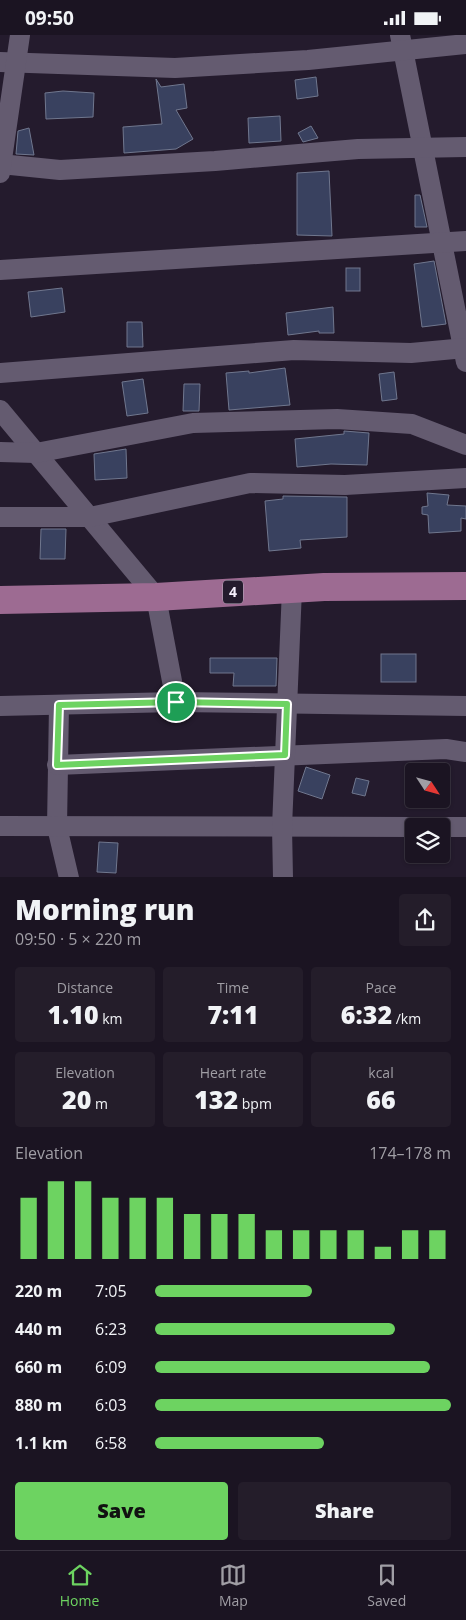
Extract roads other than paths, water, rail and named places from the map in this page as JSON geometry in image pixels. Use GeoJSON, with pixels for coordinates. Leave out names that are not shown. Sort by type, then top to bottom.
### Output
{"type":"FeatureCollection","features":[{"type":"Feature","properties":{"kind":"highway","name":"4"},"geometry":{"type":"LineString","coordinates":[[0,600],[156,597],[292,589],[466,587]]}},
{"type":"Feature","properties":{"kind":"street"},"geometry":{"type":"LineString","coordinates":[[20,35],[8,62],[0,167],[60,170],[215,161],[358,149],[466,147]]}},
{"type":"Feature","properties":{"kind":"street"},"geometry":{"type":"LineString","coordinates":[[8,62],[175,68],[308,60],[401,42],[466,44]]}},
{"type":"Feature","properties":{"kind":"street"},"geometry":{"type":"LineString","coordinates":[[0,373],[294,350],[465,353],[401,42]]}},
{"type":"Feature","properties":{"kind":"street"},"geometry":{"type":"LineString","coordinates":[[0,270],[466,241]]}},
{"type":"Feature","properties":{"kind":"street"},"geometry":{"type":"LineString","coordinates":[[0,410],[156,597],[176,702]]}},
{"type":"Feature","properties":{"kind":"street"},"geometry":{"type":"LineString","coordinates":[[0,452],[36,453],[193,423],[338,419],[412,424],[466,445]]}},
{"type":"Feature","properties":{"kind":"street"},"geometry":{"type":"LineString","coordinates":[[0,517],[90,517],[250,483],[346,485],[466,478]]}},
{"type":"Feature","properties":{"kind":"street"},"geometry":{"type":"LineString","coordinates":[[283,877],[282,827],[292,589]]}},
{"type":"Feature","properties":{"kind":"street"},"geometry":{"type":"LineString","coordinates":[[0,706],[176,702],[466,706]]}},
{"type":"Feature","properties":{"kind":"street"},"geometry":{"type":"LineString","coordinates":[[59,705],[57,827],[69,877]]}},
{"type":"Feature","properties":{"kind":"street"},"geometry":{"type":"LineString","coordinates":[[57,765],[446,749],[466,752]]}},
{"type":"Feature","properties":{"kind":"street"},"geometry":{"type":"LineString","coordinates":[[0,826],[405,827]]}},
{"type":"Feature","properties":{"kind":"street"},"geometry":{"type":"LineString","coordinates":[[450,827],[466,827]]}}]}
